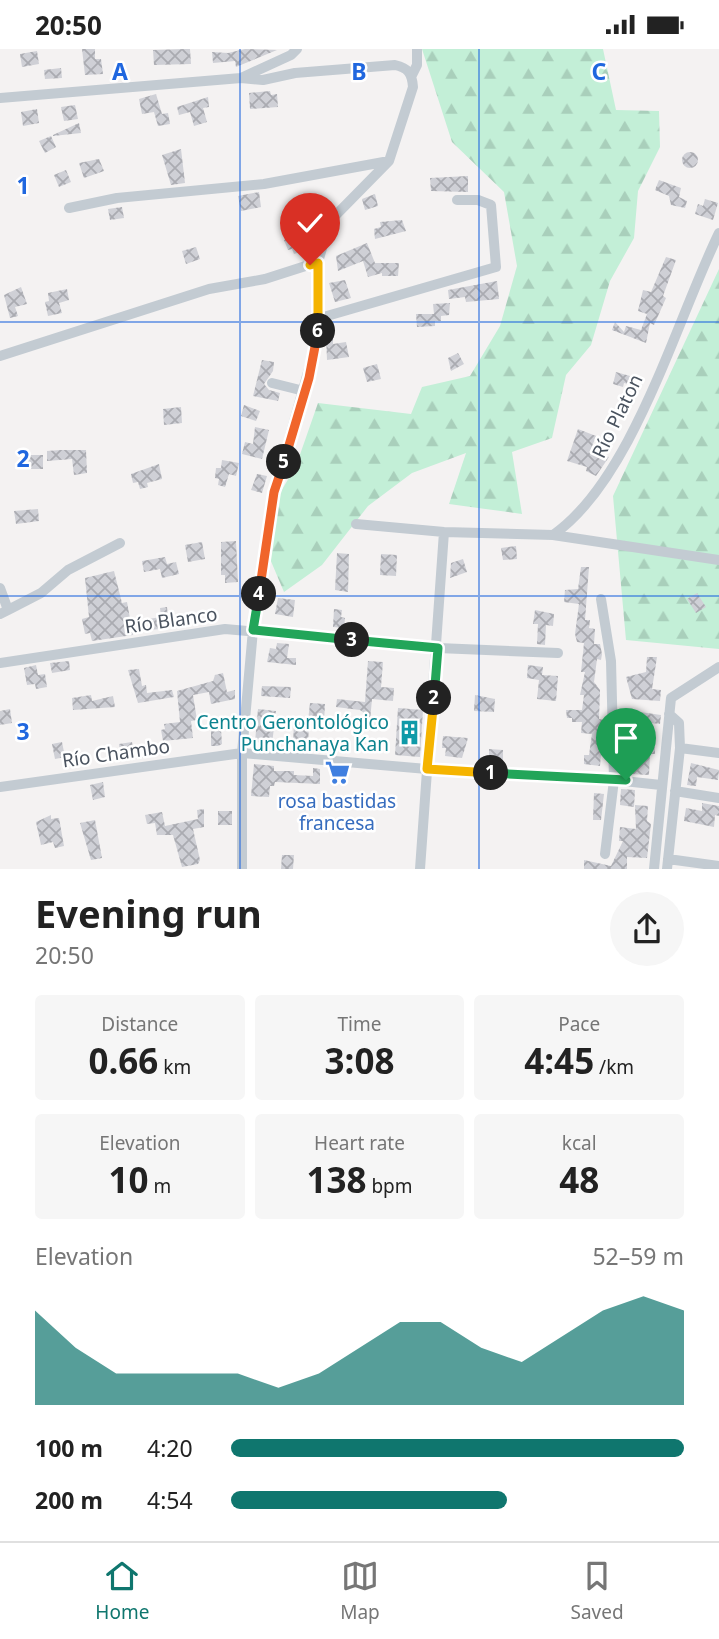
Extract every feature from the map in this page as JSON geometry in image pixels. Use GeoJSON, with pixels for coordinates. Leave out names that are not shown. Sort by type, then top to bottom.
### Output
{"type":"FeatureCollection","features":[{"type":"Feature","properties":{"kind":"street"},"geometry":{"type":"LineString","coordinates":[[242,78],[291,55],[297,49]]}},
{"type":"Feature","properties":{"kind":"street"},"geometry":{"type":"LineString","coordinates":[[242,869],[242,753],[253,630],[274,492],[304,391],[320,318],[318,263],[330,221],[389,161],[413,87],[412,75],[417,65],[417,49]]}},
{"type":"Feature","properties":{"kind":"street"},"geometry":{"type":"LineString","coordinates":[[0,98],[242,78],[263,80],[295,73],[395,65],[405,67],[412,75]]}},
{"type":"Feature","properties":{"kind":"street"},"geometry":{"type":"LineString","coordinates":[[69,208],[117,198],[264,184],[389,161]]}},
{"type":"Feature","properties":{"kind":"street"},"geometry":{"type":"LineString","coordinates":[[320,318],[496,267],[491,205],[478,200],[457,200]]}},
{"type":"Feature","properties":{"kind":"street","name":"Río Platon"},"geometry":{"type":"LineString","coordinates":[[554,535],[577,517],[616,464],[719,233]]}},
{"type":"Feature","properties":{"kind":"street"},"geometry":{"type":"LineString","coordinates":[[0,356],[209,289],[265,278],[318,263]]}},
{"type":"Feature","properties":{"kind":"street"},"geometry":{"type":"LineString","coordinates":[[272,383],[304,391]]}},
{"type":"Feature","properties":{"kind":"street"},"geometry":{"type":"LineString","coordinates":[[356,524],[444,532],[554,535],[719,560]]}},
{"type":"Feature","properties":{"kind":"street"},"geometry":{"type":"LineString","coordinates":[[420,869],[438,648],[444,532]]}},
{"type":"Feature","properties":{"kind":"street"},"geometry":{"type":"LineString","coordinates":[[0,588],[4,612],[41,593],[68,571],[120,543]]}},
{"type":"Feature","properties":{"kind":"street"},"geometry":{"type":"LineString","coordinates":[[601,599],[611,661],[614,780],[605,855]]}},
{"type":"Feature","properties":{"kind":"street","name":"Río Blanco"},"geometry":{"type":"LineString","coordinates":[[0,663],[225,629],[438,648],[558,653]]}},
{"type":"Feature","properties":{"kind":"street"},"geometry":{"type":"LineString","coordinates":[[654,869],[671,698],[719,667]]}},
{"type":"Feature","properties":{"kind":"street"},"geometry":{"type":"LineString","coordinates":[[670,714],[679,723],[680,748],[667,864],[719,866]]}},
{"type":"Feature","properties":{"kind":"street"},"geometry":{"type":"LineString","coordinates":[[680,748],[719,753]]}},
{"type":"Feature","properties":{"kind":"street","name":"Río Chambo"},"geometry":{"type":"LineString","coordinates":[[0,787],[242,753],[661,785]]}},
{"type":"Feature","properties":{"kind":"street"},"geometry":{"type":"LineString","coordinates":[[675,791],[719,798]]}},
{"type":"Feature","properties":{"kind":"green space"},"geometry":{"type":"Polygon","coordinates":[[[422,49],[603,49],[616,110],[659,111],[660,147],[638,191],[634,238],[610,281],[591,345],[566,375],[552,438],[512,452],[522,514],[449,504],[466,453],[412,473],[368,506],[322,565],[284,592],[262,540],[277,498],[296,466],[318,403],[411,414],[422,387],[470,376],[500,326],[517,266],[504,192],[452,142],[422,49]]]}},
{"type":"Feature","properties":{"kind":"green space"},"geometry":{"type":"Polygon","coordinates":[[[719,269],[719,649],[626,640],[613,496],[719,269]]]}},
{"type":"Feature","properties":{"kind":"building"},"geometry":{"type":"Polygon","coordinates":[[[82,49],[95,49],[95,59],[101,59],[103,74],[85,75],[82,49]]]}},
{"type":"Feature","properties":{"kind":"building"},"geometry":{"type":"Polygon","coordinates":[[[190,49],[191,64],[154,65],[153,50],[190,49]]]}},
{"type":"Feature","properties":{"kind":"building"},"geometry":{"type":"Polygon","coordinates":[[[245,49],[277,50],[236,67],[235,61],[213,63],[212,52],[228,53],[245,49]]]}},
{"type":"Feature","properties":{"kind":"building"},"geometry":{"type":"Polygon","coordinates":[[[37,51],[39,64],[22,67],[20,54],[37,51]]]}},
{"type":"Feature","properties":{"kind":"building"},"geometry":{"type":"Polygon","coordinates":[[[61,68],[62,78],[45,79],[44,70],[61,68]]]}},
{"type":"Feature","properties":{"kind":"building"},"geometry":{"type":"Polygon","coordinates":[[[270,91],[271,95],[277,94],[278,107],[250,109],[249,93],[270,91]]]}},
{"type":"Feature","properties":{"kind":"building"},"geometry":{"type":"Polygon","coordinates":[[[156,94],[162,114],[168,113],[170,124],[158,126],[154,112],[142,114],[139,99],[156,94]]]}},
{"type":"Feature","properties":{"kind":"building"},"geometry":{"type":"Polygon","coordinates":[[[208,97],[209,107],[203,108],[207,122],[194,126],[190,112],[179,115],[177,107],[208,97]]]}},
{"type":"Feature","properties":{"kind":"building"},"geometry":{"type":"Polygon","coordinates":[[[75,105],[78,119],[64,121],[61,107],[75,105]]]}},
{"type":"Feature","properties":{"kind":"building"},"geometry":{"type":"Polygon","coordinates":[[[37,109],[39,123],[23,126],[21,112],[37,109]]]}},
{"type":"Feature","properties":{"kind":"building"},"geometry":{"type":"Polygon","coordinates":[[[79,123],[81,133],[53,136],[53,135],[79,123]]]}},
{"type":"Feature","properties":{"kind":"building"},"geometry":{"type":"Polygon","coordinates":[[[51,136],[56,147],[45,153],[39,141],[51,136]]]}},
{"type":"Feature","properties":{"kind":"building"},"geometry":{"type":"Polygon","coordinates":[[[181,149],[185,183],[171,185],[162,155],[181,149]]]}},
{"type":"Feature","properties":{"kind":"building"},"geometry":{"type":"Polygon","coordinates":[[[687,152],[693,152],[698,160],[696,166],[687,168],[682,163],[682,157],[687,152]]]}},
{"type":"Feature","properties":{"kind":"building"},"geometry":{"type":"Polygon","coordinates":[[[99,159],[104,171],[84,178],[79,163],[99,159]]]}},
{"type":"Feature","properties":{"kind":"building"},"geometry":{"type":"Polygon","coordinates":[[[66,170],[71,182],[59,187],[54,175],[66,170]]]}},
{"type":"Feature","properties":{"kind":"building"},"geometry":{"type":"Polygon","coordinates":[[[468,176],[468,192],[431,191],[430,178],[468,176]]]}},
{"type":"Feature","properties":{"kind":"building"},"geometry":{"type":"Polygon","coordinates":[[[659,180],[681,188],[679,197],[687,201],[685,208],[671,205],[669,196],[655,190],[659,180]]]}},
{"type":"Feature","properties":{"kind":"building"},"geometry":{"type":"Polygon","coordinates":[[[259,192],[261,207],[241,211],[238,196],[259,192]]]}},
{"type":"Feature","properties":{"kind":"building"},"geometry":{"type":"Polygon","coordinates":[[[375,194],[378,206],[365,210],[362,199],[375,194]]]}},
{"type":"Feature","properties":{"kind":"building"},"geometry":{"type":"Polygon","coordinates":[[[705,199],[718,203],[713,220],[695,214],[698,204],[703,206],[705,199]]]}},
{"type":"Feature","properties":{"kind":"building"},"geometry":{"type":"Polygon","coordinates":[[[122,207],[124,218],[110,220],[108,209],[122,207]]]}},
{"type":"Feature","properties":{"kind":"building"},"geometry":{"type":"Polygon","coordinates":[[[402,220],[406,231],[375,239],[374,229],[381,227],[380,222],[402,220]]]}},
{"type":"Feature","properties":{"kind":"building"},"geometry":{"type":"Polygon","coordinates":[[[304,231],[310,249],[294,254],[292,249],[288,250],[284,240],[304,231]]]}},
{"type":"Feature","properties":{"kind":"building"},"geometry":{"type":"Polygon","coordinates":[[[367,243],[375,263],[399,263],[398,276],[382,276],[382,273],[368,277],[363,261],[338,271],[336,256],[367,243]]]}},
{"type":"Feature","properties":{"kind":"building"},"geometry":{"type":"Polygon","coordinates":[[[196,247],[200,259],[186,264],[182,251],[196,247]]]}},
{"type":"Feature","properties":{"kind":"building"},"geometry":{"type":"Polygon","coordinates":[[[666,257],[676,260],[663,296],[666,298],[654,325],[650,323],[646,343],[612,330],[615,322],[624,332],[626,326],[641,330],[647,314],[638,311],[643,290],[651,292],[666,257]]]}},
{"type":"Feature","properties":{"kind":"building"},"geometry":{"type":"Polygon","coordinates":[[[345,280],[351,298],[335,302],[329,283],[345,280]]]}},
{"type":"Feature","properties":{"kind":"building"},"geometry":{"type":"Polygon","coordinates":[[[497,281],[499,299],[466,302],[465,297],[449,299],[448,290],[497,281]]]}},
{"type":"Feature","properties":{"kind":"building"},"geometry":{"type":"Polygon","coordinates":[[[21,287],[27,304],[15,307],[18,316],[10,318],[4,295],[21,287]]]}},
{"type":"Feature","properties":{"kind":"building"},"geometry":{"type":"Polygon","coordinates":[[[67,289],[69,300],[59,303],[62,313],[48,316],[45,302],[49,301],[48,293],[67,289]]]}},
{"type":"Feature","properties":{"kind":"building"},"geometry":{"type":"Polygon","coordinates":[[[450,303],[449,315],[441,316],[441,321],[435,321],[435,326],[417,327],[416,314],[434,314],[433,304],[450,303]]]}},
{"type":"Feature","properties":{"kind":"building"},"geometry":{"type":"Polygon","coordinates":[[[326,336],[333,336],[333,344],[346,342],[349,357],[327,360],[326,336]]]}},
{"type":"Feature","properties":{"kind":"building"},"geometry":{"type":"Polygon","coordinates":[[[458,353],[464,364],[451,371],[448,358],[458,353]]]}},
{"type":"Feature","properties":{"kind":"building"},"geometry":{"type":"Polygon","coordinates":[[[262,360],[274,362],[273,371],[264,384],[269,390],[280,393],[278,401],[253,396],[262,360]]]}},
{"type":"Feature","properties":{"kind":"building"},"geometry":{"type":"Polygon","coordinates":[[[377,364],[381,379],[367,382],[363,368],[377,364]]]}},
{"type":"Feature","properties":{"kind":"building"},"geometry":{"type":"Polygon","coordinates":[[[616,372],[630,376],[628,384],[624,383],[623,387],[613,384],[616,372]]]}},
{"type":"Feature","properties":{"kind":"building"},"geometry":{"type":"Polygon","coordinates":[[[244,405],[260,411],[256,421],[241,416],[244,405]]]}},
{"type":"Feature","properties":{"kind":"building"},"geometry":{"type":"Polygon","coordinates":[[[181,407],[182,423],[164,425],[163,409],[181,407]]]}},
{"type":"Feature","properties":{"kind":"building"},"geometry":{"type":"Polygon","coordinates":[[[255,427],[269,430],[262,459],[242,454],[245,442],[253,444],[255,427]]]}},
{"type":"Feature","properties":{"kind":"building"},"geometry":{"type":"Polygon","coordinates":[[[578,429],[596,436],[591,449],[609,457],[596,476],[586,471],[587,467],[567,461],[578,429]]]}},
{"type":"Feature","properties":{"kind":"building"},"geometry":{"type":"Polygon","coordinates":[[[86,450],[87,473],[74,475],[72,459],[47,461],[47,451],[86,450]]]}},
{"type":"Feature","properties":{"kind":"building"},"geometry":{"type":"Polygon","coordinates":[[[27,455],[43,455],[43,469],[27,469],[27,455]]]}},
{"type":"Feature","properties":{"kind":"building"},"geometry":{"type":"Polygon","coordinates":[[[222,460],[239,463],[236,476],[229,474],[225,487],[218,485],[219,479],[215,478],[216,468],[221,468],[222,460]]]}},
{"type":"Feature","properties":{"kind":"building"},"geometry":{"type":"Polygon","coordinates":[[[159,464],[162,479],[147,483],[148,487],[140,489],[138,482],[133,483],[131,474],[159,464]]]}},
{"type":"Feature","properties":{"kind":"building"},"geometry":{"type":"Polygon","coordinates":[[[257,474],[267,476],[262,493],[251,490],[257,474]]]}},
{"type":"Feature","properties":{"kind":"building"},"geometry":{"type":"Polygon","coordinates":[[[38,509],[39,521],[16,524],[14,511],[38,509]]]}},
{"type":"Feature","properties":{"kind":"building"},"geometry":{"type":"Polygon","coordinates":[[[236,541],[238,582],[225,583],[225,575],[221,575],[221,542],[236,541]]]}},
{"type":"Feature","properties":{"kind":"building"},"geometry":{"type":"Polygon","coordinates":[[[202,542],[205,559],[188,562],[185,545],[202,542]]]}},
{"type":"Feature","properties":{"kind":"building"},"geometry":{"type":"Polygon","coordinates":[[[516,546],[517,559],[503,560],[501,548],[516,546]]]}},
{"type":"Feature","properties":{"kind":"building"},"geometry":{"type":"Polygon","coordinates":[[[337,553],[349,554],[348,592],[335,590],[337,553]]]}},
{"type":"Feature","properties":{"kind":"building"},"geometry":{"type":"Polygon","coordinates":[[[381,554],[397,555],[396,576],[380,575],[381,554]]]}},
{"type":"Feature","properties":{"kind":"building"},"geometry":{"type":"Polygon","coordinates":[[[165,557],[167,564],[176,562],[179,574],[162,578],[160,569],[144,572],[142,561],[165,557]]]}},
{"type":"Feature","properties":{"kind":"building"},"geometry":{"type":"Polygon","coordinates":[[[463,559],[467,572],[450,578],[451,563],[463,559]]]}},
{"type":"Feature","properties":{"kind":"building"},"geometry":{"type":"Polygon","coordinates":[[[581,567],[589,567],[585,620],[590,620],[589,628],[595,629],[594,644],[600,644],[602,654],[601,660],[597,659],[594,682],[600,690],[599,719],[604,720],[600,766],[584,764],[584,755],[589,755],[592,734],[581,733],[582,722],[572,722],[572,718],[567,718],[566,710],[582,710],[584,695],[580,695],[585,672],[581,672],[584,643],[577,642],[575,634],[579,604],[564,602],[565,590],[578,589],[581,567]]]}},
{"type":"Feature","properties":{"kind":"building"},"geometry":{"type":"Polygon","coordinates":[[[114,571],[122,603],[127,602],[133,635],[92,641],[90,633],[85,634],[82,619],[89,617],[85,578],[114,571]]]}},
{"type":"Feature","properties":{"kind":"building"},"geometry":{"type":"Polygon","coordinates":[[[697,593],[706,607],[696,613],[687,599],[697,593]]]}},
{"type":"Feature","properties":{"kind":"building"},"geometry":{"type":"Polygon","coordinates":[[[278,598],[295,600],[293,617],[275,614],[278,598]]]}},
{"type":"Feature","properties":{"kind":"building"},"geometry":{"type":"Polygon","coordinates":[[[167,607],[168,617],[173,616],[174,623],[189,620],[190,626],[150,630],[148,619],[161,617],[160,608],[167,607]]]}},
{"type":"Feature","properties":{"kind":"building"},"geometry":{"type":"Polygon","coordinates":[[[334,609],[342,610],[344,628],[333,627],[334,609]]]}},
{"type":"Feature","properties":{"kind":"building"},"geometry":{"type":"Polygon","coordinates":[[[535,610],[554,614],[553,626],[546,625],[545,645],[537,644],[538,624],[533,624],[535,610]]]}},
{"type":"Feature","properties":{"kind":"building"},"geometry":{"type":"Polygon","coordinates":[[[277,643],[289,644],[287,658],[296,658],[296,665],[267,662],[270,648],[276,649],[277,643]]]}},
{"type":"Feature","properties":{"kind":"building"},"geometry":{"type":"Polygon","coordinates":[[[647,657],[657,657],[652,689],[661,690],[660,701],[632,699],[626,677],[646,672],[647,657]]]}},
{"type":"Feature","properties":{"kind":"building"},"geometry":{"type":"Polygon","coordinates":[[[69,661],[70,670],[52,673],[50,663],[69,661]]]}},
{"type":"Feature","properties":{"kind":"building"},"geometry":{"type":"Polygon","coordinates":[[[368,661],[383,662],[381,687],[394,688],[393,701],[372,699],[370,721],[364,720],[364,713],[360,710],[336,707],[337,699],[365,702],[368,661]]]}},
{"type":"Feature","properties":{"kind":"building"},"geometry":{"type":"Polygon","coordinates":[[[36,665],[38,675],[45,674],[47,687],[36,689],[35,684],[27,685],[24,668],[36,665]]]}},
{"type":"Feature","properties":{"kind":"building"},"geometry":{"type":"Polygon","coordinates":[[[528,665],[543,667],[542,675],[558,676],[556,701],[537,699],[539,680],[527,678],[528,665]]]}},
{"type":"Feature","properties":{"kind":"building"},"geometry":{"type":"Polygon","coordinates":[[[139,669],[142,686],[146,685],[147,693],[172,690],[174,697],[138,703],[128,670],[139,669]]]}},
{"type":"Feature","properties":{"kind":"building"},"geometry":{"type":"Polygon","coordinates":[[[223,673],[227,692],[235,690],[235,699],[211,704],[209,692],[193,695],[197,720],[191,721],[193,738],[163,741],[161,730],[165,729],[164,724],[180,722],[177,691],[213,681],[215,675],[223,673]]]}},
{"type":"Feature","properties":{"kind":"building"},"geometry":{"type":"Polygon","coordinates":[[[262,686],[291,687],[290,698],[261,696],[262,686]]]}},
{"type":"Feature","properties":{"kind":"building"},"geometry":{"type":"Polygon","coordinates":[[[91,695],[92,701],[113,696],[115,707],[73,710],[72,698],[91,695]]]}},
{"type":"Feature","properties":{"kind":"building"},"geometry":{"type":"Polygon","coordinates":[[[475,695],[495,699],[494,712],[474,711],[475,695]]]}},
{"type":"Feature","properties":{"kind":"building"},"geometry":{"type":"Polygon","coordinates":[[[310,703],[325,704],[324,722],[308,721],[310,703]]]}},
{"type":"Feature","properties":{"kind":"building","name":"Centro Gerontológico Punchanaya Kan"},"geometry":{"type":"Polygon","coordinates":[[[398,708],[423,710],[420,757],[395,755],[398,708]]]}},
{"type":"Feature","properties":{"kind":"building"},"geometry":{"type":"Polygon","coordinates":[[[10,709],[12,723],[0,725],[0,711],[10,709]]]}},
{"type":"Feature","properties":{"kind":"building"},"geometry":{"type":"Polygon","coordinates":[[[258,709],[276,711],[272,744],[255,742],[258,709]]]}},
{"type":"Feature","properties":{"kind":"building"},"geometry":{"type":"Polygon","coordinates":[[[626,710],[661,715],[660,724],[651,723],[650,746],[655,747],[655,754],[650,754],[649,775],[630,774],[630,766],[621,765],[626,710]]]}},
{"type":"Feature","properties":{"kind":"building"},"geometry":{"type":"Polygon","coordinates":[[[294,721],[309,722],[308,747],[293,746],[294,721]]]}},
{"type":"Feature","properties":{"kind":"building"},"geometry":{"type":"Polygon","coordinates":[[[211,729],[221,729],[222,744],[211,746],[211,729]]]}},
{"type":"Feature","properties":{"kind":"building"},"geometry":{"type":"Polygon","coordinates":[[[443,736],[468,738],[462,758],[445,756],[446,748],[442,748],[443,736]]]}},
{"type":"Feature","properties":{"kind":"building"},"geometry":{"type":"Polygon","coordinates":[[[62,742],[65,757],[55,759],[52,744],[62,742]]]}},
{"type":"Feature","properties":{"kind":"building"},"geometry":{"type":"Polygon","coordinates":[[[132,742],[133,747],[150,744],[153,756],[121,761],[119,744],[132,742]]]}},
{"type":"Feature","properties":{"kind":"building"},"geometry":{"type":"Polygon","coordinates":[[[489,749],[503,750],[503,761],[489,760],[489,749]]]}},
{"type":"Feature","properties":{"kind":"building"},"geometry":{"type":"Polygon","coordinates":[[[691,763],[719,770],[718,780],[697,777],[696,786],[687,785],[691,763]]]}},
{"type":"Feature","properties":{"kind":"building"},"geometry":{"type":"Polygon","coordinates":[[[254,764],[274,766],[274,771],[294,771],[294,775],[313,776],[313,768],[320,769],[320,784],[275,782],[274,786],[270,786],[269,797],[251,796],[254,764]]]}},
{"type":"Feature","properties":{"kind":"building"},"geometry":{"type":"Polygon","coordinates":[[[103,782],[105,797],[93,800],[90,785],[103,782]]]}},
{"type":"Feature","properties":{"kind":"building"},"geometry":{"type":"Polygon","coordinates":[[[621,789],[635,790],[634,807],[620,805],[621,789]]]}},
{"type":"Feature","properties":{"kind":"building"},"geometry":{"type":"Polygon","coordinates":[[[594,793],[604,794],[601,820],[593,820],[594,793]]]}},
{"type":"Feature","properties":{"kind":"building"},"geometry":{"type":"Polygon","coordinates":[[[702,803],[719,806],[719,816],[715,815],[714,827],[684,821],[686,808],[702,811],[702,803]]]}},
{"type":"Feature","properties":{"kind":"building"},"geometry":{"type":"Polygon","coordinates":[[[635,805],[648,806],[647,821],[651,824],[647,858],[627,857],[627,869],[584,869],[584,860],[611,866],[623,841],[619,841],[620,827],[636,829],[635,805]]]}},
{"type":"Feature","properties":{"kind":"building"},"geometry":{"type":"Polygon","coordinates":[[[204,809],[204,827],[193,829],[200,860],[198,864],[182,867],[173,835],[157,835],[155,823],[147,824],[145,815],[162,812],[165,826],[198,819],[197,810],[204,809]]]}},
{"type":"Feature","properties":{"kind":"building"},"geometry":{"type":"Polygon","coordinates":[[[218,811],[232,811],[232,825],[218,825],[218,811]]]}},
{"type":"Feature","properties":{"kind":"building"},"geometry":{"type":"Polygon","coordinates":[[[51,815],[51,819],[59,818],[64,846],[55,848],[53,842],[41,845],[36,822],[51,815]]]}},
{"type":"Feature","properties":{"kind":"building"},"geometry":{"type":"Polygon","coordinates":[[[95,820],[102,858],[91,860],[80,823],[95,820]]]}},
{"type":"Feature","properties":{"kind":"building"},"geometry":{"type":"Polygon","coordinates":[[[282,855],[294,855],[293,869],[281,869],[282,855]]]}},
{"type":"Feature","properties":{"kind":"place","name":"Centro Gerontológico Punchanaya Kan"},"geometry":{"type":"Point","coordinates":[409,733]}},
{"type":"Feature","properties":{"kind":"place","name":"rosa bastidas francesa"},"geometry":{"type":"Point","coordinates":[337,773]}},
{"type":"Feature","properties":{"kind":"route"},"geometry":{"type":"LineString","coordinates":[[310,265],[318,263],[320,318],[309,378],[274,492],[253,630],[438,648],[427,769],[626,780]]}}]}
